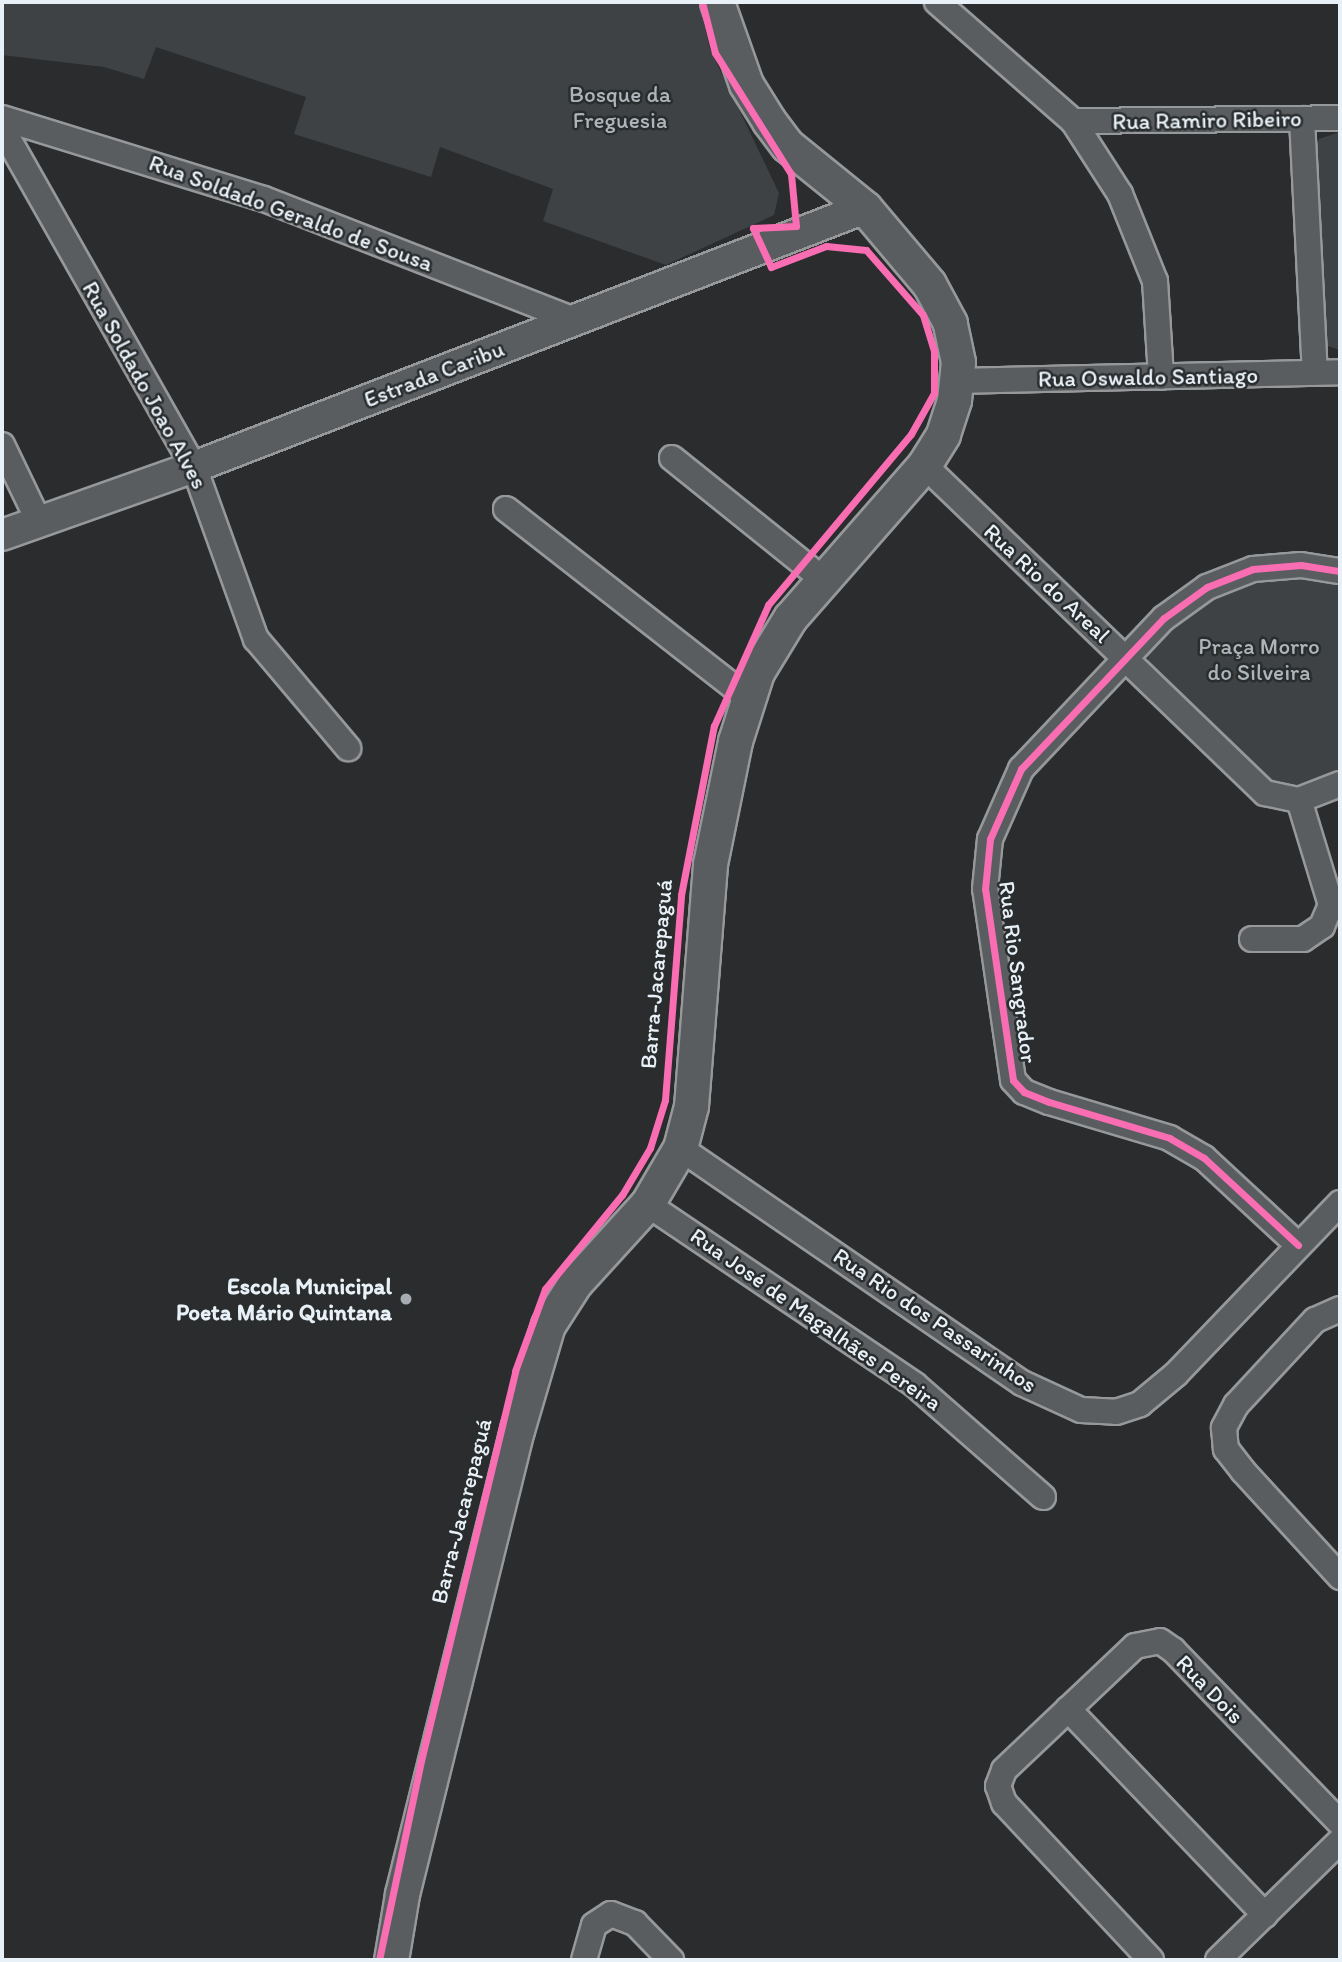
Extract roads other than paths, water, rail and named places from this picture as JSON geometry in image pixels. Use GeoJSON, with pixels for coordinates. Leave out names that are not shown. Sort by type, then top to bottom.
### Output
{"type":"FeatureCollection","features":[{"type":"Feature","properties":{"kind":"main road"},"geometry":{"type":"LineString","coordinates":[[391,1960],[405,1881],[517,1430],[548,1325],[575,1283],[646,1204],[680,1148],[691,1106],[710,864],[734,741],[757,672],[790,618],[924,465],[943,434],[956,382],[958,362],[950,323],[912,262],[865,208],[787,145],[769,121],[746,85],[717,2]]}},
{"type":"Feature","properties":{"kind":"street"},"geometry":{"type":"LineString","coordinates":[[937,2],[1073,121],[1120,194],[1140,236],[1155,281],[1161,377]]}},
{"type":"Feature","properties":{"kind":"street","name":"Rua Soldado Geraldo de Sousa"},"geometry":{"type":"LineString","coordinates":[[2,118],[264,199],[575,320]]}},
{"type":"Feature","properties":{"kind":"street","name":"Rua Ramiro Ribeiro"},"geometry":{"type":"LineString","coordinates":[[1073,121],[1340,118]]}},
{"type":"Feature","properties":{"kind":"street"},"geometry":{"type":"LineString","coordinates":[[1302,119],[1315,373]]}},
{"type":"Feature","properties":{"kind":"street","name":"Rua Soldado Joao Alves"},"geometry":{"type":"LineString","coordinates":[[2,128],[194,467],[256,639],[348,748]]}},
{"type":"Feature","properties":{"kind":"street","name":"Estrada Caribu"},"geometry":{"type":"LineString","coordinates":[[2,535],[194,467],[865,208]]}},
{"type":"Feature","properties":{"kind":"street","name":"Rua Oswaldo Santiago"},"geometry":{"type":"LineString","coordinates":[[956,382],[1340,372]]}},
{"type":"Feature","properties":{"kind":"street"},"geometry":{"type":"LineString","coordinates":[[2,445],[39,522]]}},
{"type":"Feature","properties":{"kind":"street"},"geometry":{"type":"LineString","coordinates":[[672,458],[824,580]]}},
{"type":"Feature","properties":{"kind":"street","name":"Rua Rio do Areal"},"geometry":{"type":"LineString","coordinates":[[924,465],[1265,793],[1299,800]]}},
{"type":"Feature","properties":{"kind":"street"},"geometry":{"type":"LineString","coordinates":[[506,509],[749,699]]}},
{"type":"Feature","properties":{"kind":"street","name":"Rua Rio Sangrador"},"geometry":{"type":"LineString","coordinates":[[1298,1245],[1204,1158],[1170,1138],[1049,1102],[1024,1092],[1013,1080],[985,889],[990,839],[1021,769],[1164,618],[1207,587],[1253,569],[1301,565],[1340,571]]}},
{"type":"Feature","properties":{"kind":"street"},"geometry":{"type":"LineString","coordinates":[[1252,939],[1303,939],[1322,926],[1331,905],[1299,800],[1340,784]]}},
{"type":"Feature","properties":{"kind":"street","name":"Rua Rio dos Passarinhos"},"geometry":{"type":"LineString","coordinates":[[680,1148],[1023,1383],[1081,1410],[1116,1412],[1140,1404],[1175,1374],[1340,1203]]}},
{"type":"Feature","properties":{"kind":"street","name":"Rua José de Magalhães Pereira"},"geometry":{"type":"LineString","coordinates":[[646,1204],[915,1385],[1043,1497]]}},
{"type":"Feature","properties":{"kind":"street"},"geometry":{"type":"LineString","coordinates":[[1340,1309],[1315,1320],[1237,1405],[1224,1428],[1226,1450],[1340,1577]]}},
{"type":"Feature","properties":{"kind":"street","name":"Rua Dois"},"geometry":{"type":"LineString","coordinates":[[1151,1960],[1004,1803],[998,1786],[1004,1770],[1135,1646],[1160,1641],[1340,1823]]}},
{"type":"Feature","properties":{"kind":"street"},"geometry":{"type":"LineString","coordinates":[[1068,1709],[1265,1915]]}},
{"type":"Feature","properties":{"kind":"street"},"geometry":{"type":"LineString","coordinates":[[1218,1960],[1340,1841]]}},
{"type":"Feature","properties":{"kind":"street"},"geometry":{"type":"LineString","coordinates":[[584,1960],[594,1924],[611,1914],[635,1923],[671,1960]]}},
{"type":"Feature","properties":{"kind":"place","name":"Escola Municipal Poeta Mário Quintana"},"geometry":{"type":"Point","coordinates":[406,1299]}},
{"type":"Feature","properties":{"kind":"park label","name":"Bosque da Freguesia"},"geometry":{"type":"Point","coordinates":[620,107]}},
{"type":"Feature","properties":{"kind":"park label","name":"Praça Morro do Silveira"},"geometry":{"type":"Point","coordinates":[1259,659]}}]}
